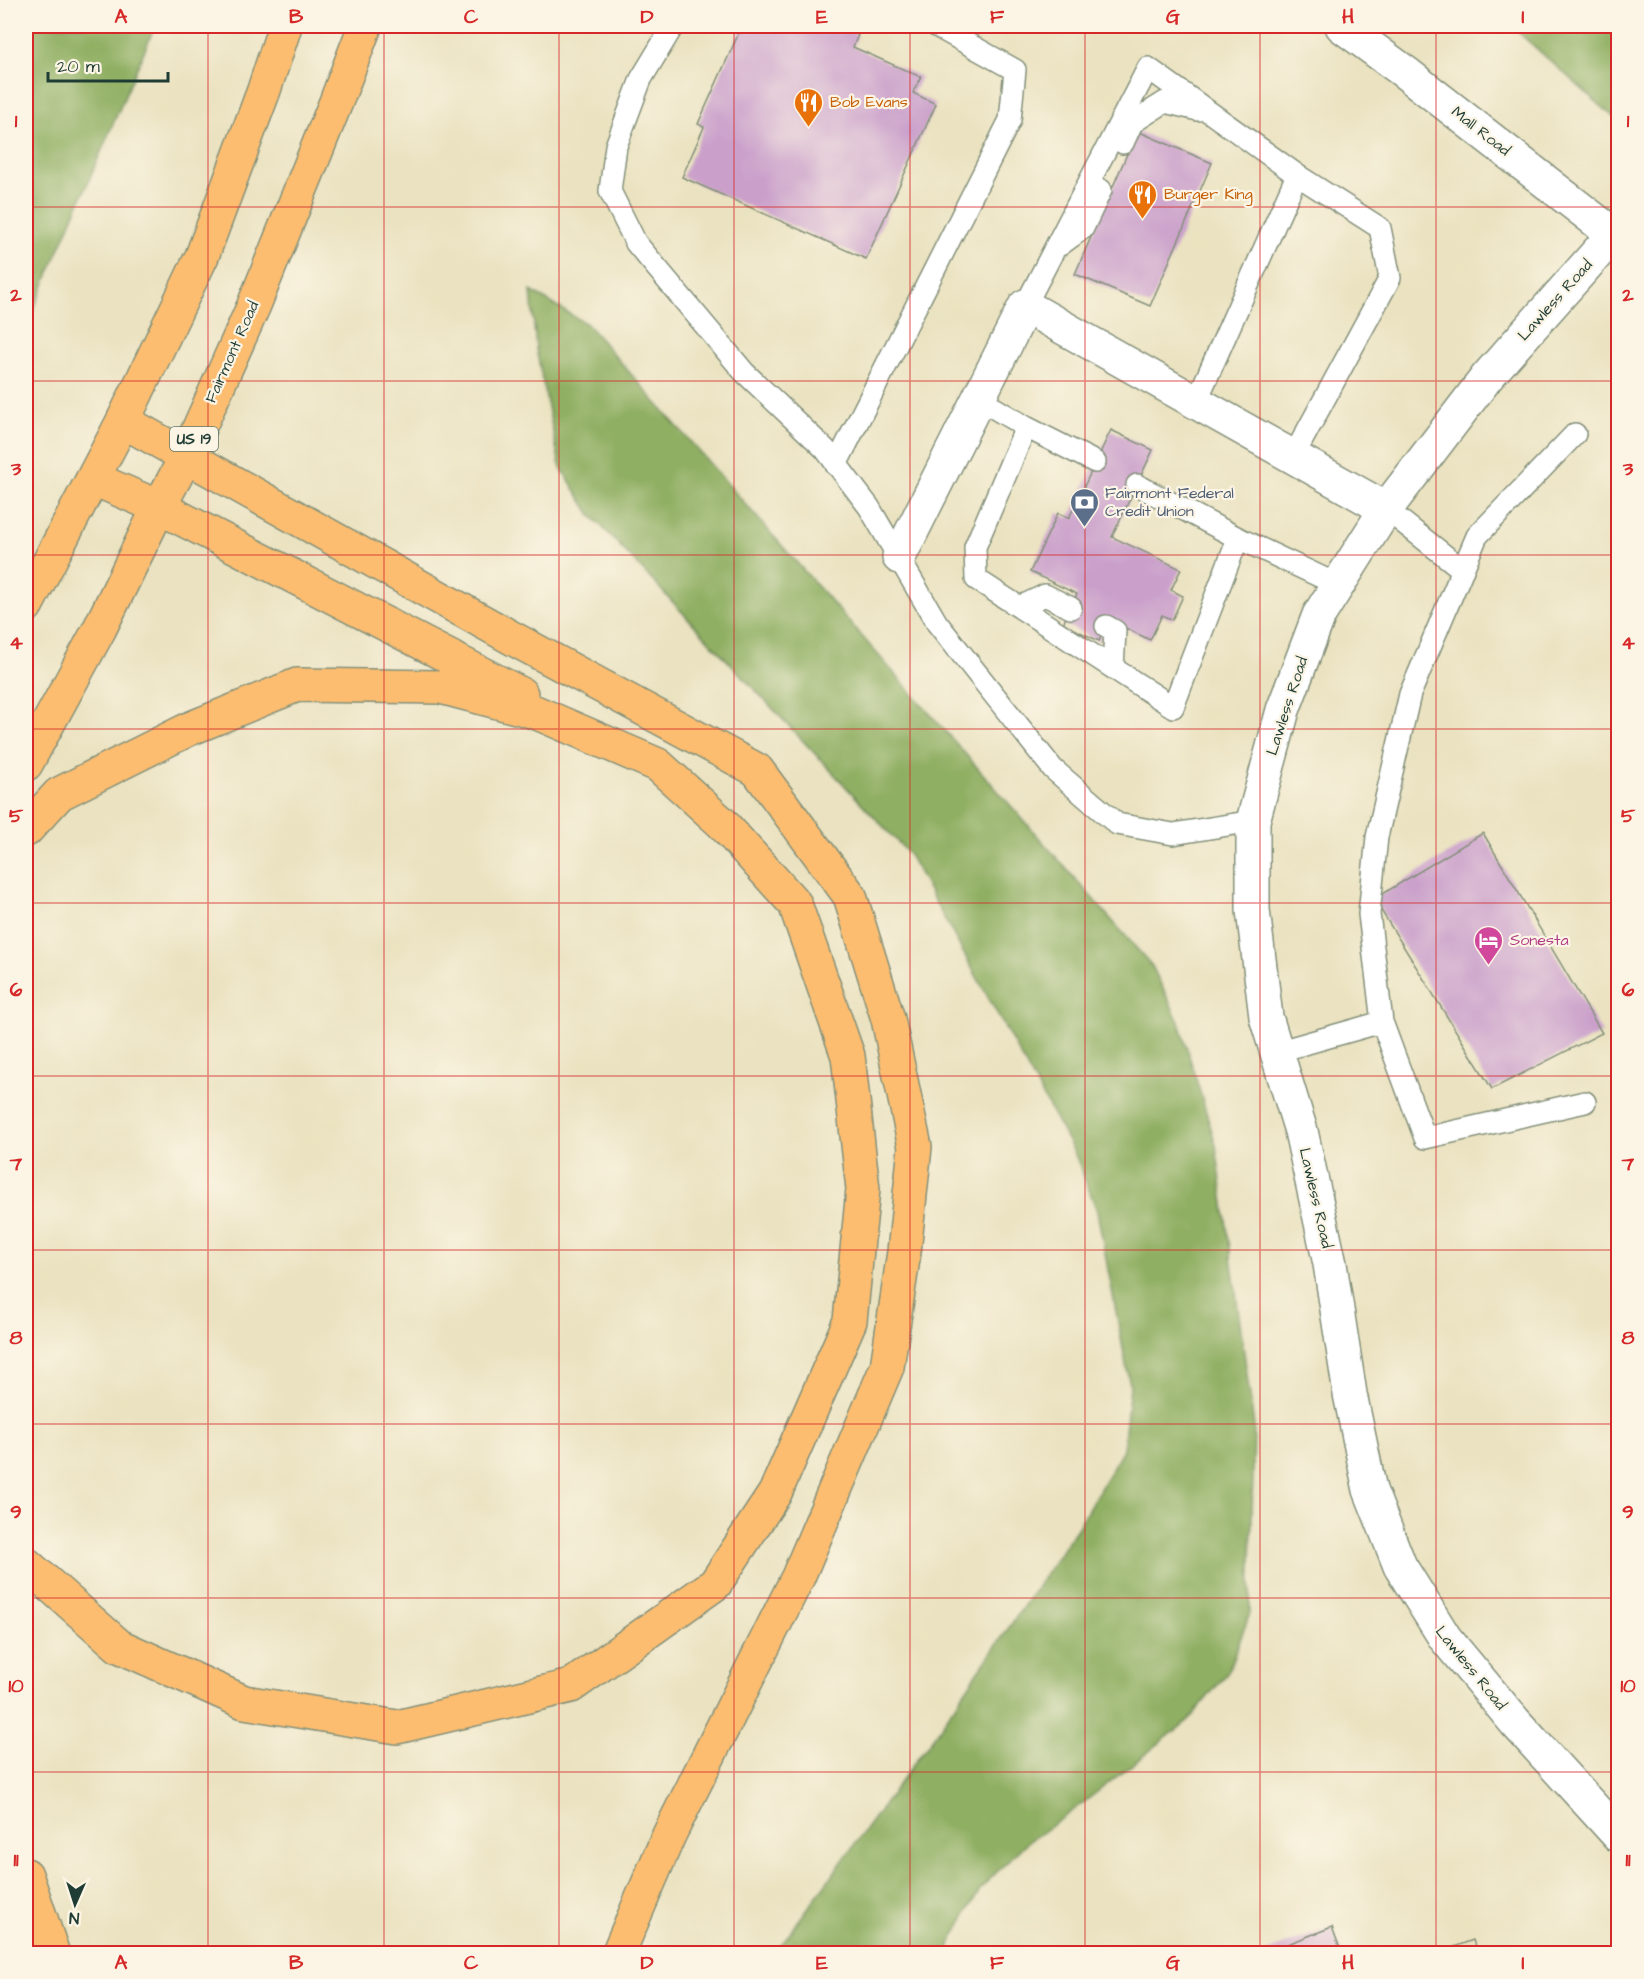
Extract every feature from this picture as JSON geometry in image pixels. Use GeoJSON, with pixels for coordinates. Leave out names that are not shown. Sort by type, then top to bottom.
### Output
{"type":"FeatureCollection","features":[{"type":"Feature","properties":{"kind":"main road"},"geometry":{"type":"LineString","coordinates":[[26,606],[94,479],[202,256],[264,90],[285,26]]}},
{"type":"Feature","properties":{"kind":"main road","name":"Fairmont Road"},"geometry":{"type":"LineString","coordinates":[[26,764],[99,630],[187,455],[254,305],[365,26]]}},
{"type":"Feature","properties":{"kind":"main road"},"geometry":{"type":"LineString","coordinates":[[123,421],[512,638],[757,770],[850,896],[888,1019],[915,1147],[904,1252],[886,1367],[798,1577],[669,1835],[618,1953]]}},
{"type":"Feature","properties":{"kind":"main road"},"geometry":{"type":"LineString","coordinates":[[26,1564],[119,1646],[244,1702],[397,1727],[571,1686],[715,1584],[775,1493],[850,1321],[863,1189],[848,1056],[795,904],[722,823],[658,765],[159,507],[94,479]]}},
{"type":"Feature","properties":{"kind":"main road"},"geometry":{"type":"LineString","coordinates":[[26,830],[58,794],[189,729],[297,685],[441,687],[536,712],[658,765]]}},
{"type":"Feature","properties":{"kind":"main road"},"geometry":{"type":"LineString","coordinates":[[26,1875],[53,1953]]}},
{"type":"Feature","properties":{"kind":"street","name":"Mall Road"},"geometry":{"type":"LineString","coordinates":[[1342,26],[1616,236]]}},
{"type":"Feature","properties":{"kind":"street","name":"Lawless Road"},"geometry":{"type":"LineString","coordinates":[[1616,236],[1487,377],[1386,509],[1319,615],[1283,710],[1253,821],[1253,910],[1266,1017],[1301,1131],[1330,1264],[1350,1394],[1370,1490],[1400,1566],[1444,1638],[1515,1722],[1618,1834]]}},
{"type":"Feature","properties":{"kind":"street"},"geometry":{"type":"LineString","coordinates":[[899,557],[1025,306],[1386,509]]}},
{"type":"Feature","properties":{"kind":"lane"},"geometry":{"type":"LineString","coordinates":[[673,26],[641,80],[616,146],[610,191],[636,243],[744,372],[825,449],[869,507],[937,623],[1053,769],[1117,824],[1173,834],[1253,821]]}},
{"type":"Feature","properties":{"kind":"lane"},"geometry":{"type":"LineString","coordinates":[[836,465],[1010,120],[1015,70],[936,26]]}},
{"type":"Feature","properties":{"kind":"lane"},"geometry":{"type":"LineString","coordinates":[[1025,306],[1148,68],[1297,175],[1380,228],[1390,278],[1293,457]]}},
{"type":"Feature","properties":{"kind":"lane"},"geometry":{"type":"LineString","coordinates":[[1055,249],[1083,228],[1132,123],[1165,102],[1210,113]]}},
{"type":"Feature","properties":{"kind":"lane"},"geometry":{"type":"LineString","coordinates":[[1196,402],[1297,175]]}},
{"type":"Feature","properties":{"kind":"lane"},"geometry":{"type":"LineString","coordinates":[[978,399],[1026,427],[1095,462]]}},
{"type":"Feature","properties":{"kind":"lane"},"geometry":{"type":"LineString","coordinates":[[1026,427],[975,547],[976,579],[1173,707],[1238,538]]}},
{"type":"Feature","properties":{"kind":"lane"},"geometry":{"type":"LineString","coordinates":[[1575,434],[1478,536],[1463,570],[1410,694],[1377,837],[1369,914],[1382,1022],[1425,1138],[1585,1102]]}},
{"type":"Feature","properties":{"kind":"lane"},"geometry":{"type":"LineString","coordinates":[[1137,485],[1238,538],[1338,585]]}},
{"type":"Feature","properties":{"kind":"lane"},"geometry":{"type":"LineString","coordinates":[[1386,509],[1463,570]]}},
{"type":"Feature","properties":{"kind":"lane"},"geometry":{"type":"LineString","coordinates":[[1020,607],[1045,595],[1071,608]]}},
{"type":"Feature","properties":{"kind":"lane"},"geometry":{"type":"LineString","coordinates":[[1107,626],[1116,631],[1113,668]]}},
{"type":"Feature","properties":{"kind":"lane"},"geometry":{"type":"LineString","coordinates":[[1276,1052],[1382,1022]]}},
{"type":"Feature","properties":{"kind":"green space"},"geometry":{"type":"Polygon","coordinates":[[[26,26],[155,26],[26,327],[26,26]]]}},
{"type":"Feature","properties":{"kind":"green space"},"geometry":{"type":"Polygon","coordinates":[[[1511,26],[1618,26],[1618,121],[1511,26]]]}},
{"type":"Feature","properties":{"kind":"green space"},"geometry":{"type":"Polygon","coordinates":[[[531,291],[587,324],[1152,966],[1179,1022],[1216,1145],[1254,1426],[1250,1613],[1228,1672],[1189,1720],[1074,1810],[1025,1844],[981,1888],[951,1942],[948,1953],[775,1953],[937,1732],[1078,1527],[1123,1449],[1130,1386],[1097,1211],[1075,1154],[908,853],[591,515],[560,466],[536,349],[531,291]]]}},
{"type":"Feature","properties":{"kind":"building"},"geometry":{"type":"Polygon","coordinates":[[[742,26],[838,26],[858,35],[853,47],[921,77],[913,93],[936,104],[866,259],[682,177],[704,127],[698,124],[742,26]]]}},
{"type":"Feature","properties":{"kind":"building","name":"Burger King"},"geometry":{"type":"Polygon","coordinates":[[[1137,131],[1212,163],[1150,306],[1075,274],[1137,131]]]}},
{"type":"Feature","properties":{"kind":"building","name":"Fairmont Federal Credit Union"},"geometry":{"type":"Polygon","coordinates":[[[1111,430],[1153,450],[1112,537],[1181,569],[1171,590],[1183,596],[1172,620],[1162,615],[1150,640],[1109,620],[1099,641],[1063,624],[1077,594],[1030,572],[1058,513],[1069,518],[1111,430]]]}},
{"type":"Feature","properties":{"kind":"building","name":"Sonesta"},"geometry":{"type":"Polygon","coordinates":[[[1483,833],[1602,1033],[1492,1089],[1374,899],[1483,833]]]}},
{"type":"Feature","properties":{"kind":"building"},"geometry":{"type":"Polygon","coordinates":[[[1332,1927],[1342,1954],[1264,1954],[1264,1953],[1332,1927]]]}},
{"type":"Feature","properties":{"kind":"building"},"geometry":{"type":"Polygon","coordinates":[[[1473,1940],[1478,1954],[1438,1954],[1438,1953],[1473,1940]]]}},
{"type":"Feature","properties":{"kind":"place","name":"Bob Evans"},"geometry":{"type":"Point","coordinates":[809,128]}},
{"type":"Feature","properties":{"kind":"place","name":"Burger King"},"geometry":{"type":"Point","coordinates":[1143,220]}},
{"type":"Feature","properties":{"kind":"place","name":"Fairmont Federal Credit Union"},"geometry":{"type":"Point","coordinates":[1084,528]}},
{"type":"Feature","properties":{"kind":"place","name":"Sonesta"},"geometry":{"type":"Point","coordinates":[1489,966]}}]}
